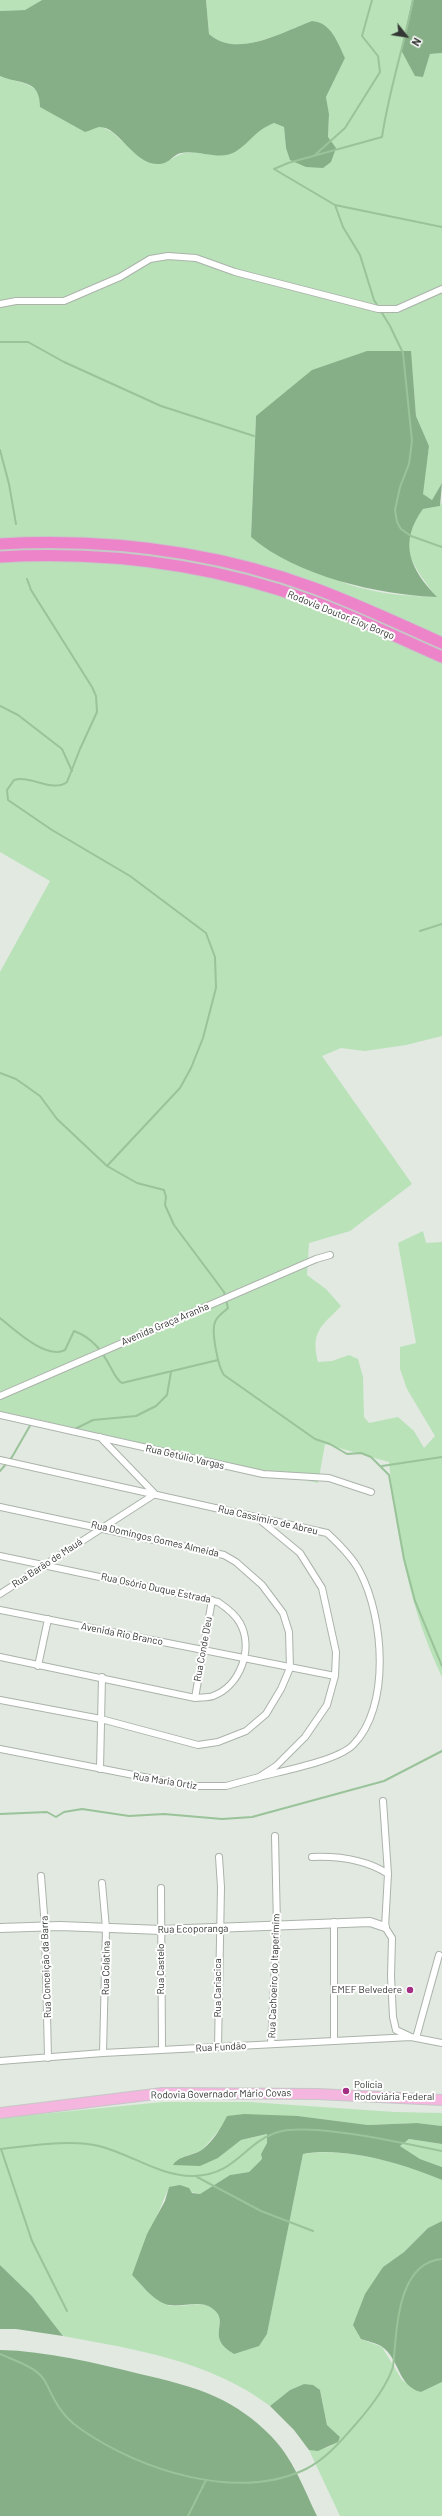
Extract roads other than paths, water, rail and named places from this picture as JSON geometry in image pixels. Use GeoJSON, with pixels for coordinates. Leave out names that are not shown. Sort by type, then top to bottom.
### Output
{"type":"FeatureCollection","features":[{"type":"Feature","properties":{"kind":"highway","name":"Rodovia Doutor Eloy Borgo"},"geometry":{"type":"LineString","coordinates":[[0,544],[52,542],[105,544],[158,549],[211,558],[263,571],[314,588],[442,643]]}},
{"type":"Feature","properties":{"kind":"highway","name":"Rodovia Doutor Eloy Borgo"},"geometry":{"type":"LineString","coordinates":[[0,557],[52,555],[104,557],[157,562],[208,571],[259,584],[309,600],[442,658]]}},
{"type":"Feature","properties":{"kind":"main road","name":"Rodovia Governador Mário Covas"},"geometry":{"type":"LineString","coordinates":[[0,2113],[163,2093],[317,2094],[442,2100]]}},
{"type":"Feature","properties":{"kind":"street"},"geometry":{"type":"LineString","coordinates":[[0,304],[16,301],[64,301],[120,277],[150,259],[168,256],[196,258],[234,272],[378,309],[397,308],[442,289]]}},
{"type":"Feature","properties":{"kind":"street","name":"Avenida Graça Aranha"},"geometry":{"type":"LineString","coordinates":[[0,1396],[316,1259],[330,1255]]}},
{"type":"Feature","properties":{"kind":"street","name":"Rua Getúlio Vargas"},"geometry":{"type":"LineString","coordinates":[[0,1415],[263,1474],[329,1478],[371,1492]]}},
{"type":"Feature","properties":{"kind":"street"},"geometry":{"type":"LineString","coordinates":[[100,1437],[155,1494]]}},
{"type":"Feature","properties":{"kind":"street","name":"Rua Cassimiro de Abreu"},"geometry":{"type":"LineString","coordinates":[[0,1460],[155,1494],[260,1520],[327,1533],[338,1543],[360,1572],[375,1618],[380,1656],[378,1692],[368,1723],[353,1745],[340,1755],[259,1778]]}},
{"type":"Feature","properties":{"kind":"street","name":"Rua Barão de Mauá"},"geometry":{"type":"LineString","coordinates":[[0,1594],[155,1494]]}},
{"type":"Feature","properties":{"kind":"street","name":"Rua Domingos Gomes Almeida"},"geometry":{"type":"LineString","coordinates":[[0,1507],[103,1527],[224,1555],[236,1562],[262,1585],[283,1613],[289,1632],[290,1668],[282,1689],[266,1714],[246,1731],[218,1742],[198,1745],[102,1719],[0,1700]]}},
{"type":"Feature","properties":{"kind":"street","name":"Rua Maria Ortiz"},"geometry":{"type":"LineString","coordinates":[[0,1749],[190,1786],[226,1786],[259,1778],[276,1766],[305,1737],[327,1705],[335,1676],[336,1652],[322,1588],[300,1553],[260,1520]]}},
{"type":"Feature","properties":{"kind":"street","name":"Rua Osório Duque Estrada"},"geometry":{"type":"LineString","coordinates":[[0,1556],[212,1600],[230,1609],[240,1624],[245,1642],[244,1658],[228,1688],[212,1696],[195,1698],[102,1677],[0,1658]]}},
{"type":"Feature","properties":{"kind":"street","name":"Rua Conde D'eu"},"geometry":{"type":"LineString","coordinates":[[195,1698],[212,1600]]}},
{"type":"Feature","properties":{"kind":"street","name":"Avenida Rio Branco"},"geometry":{"type":"LineString","coordinates":[[0,1610],[335,1676]]}},
{"type":"Feature","properties":{"kind":"street"},"geometry":{"type":"LineString","coordinates":[[38,1666],[48,1619]]}},
{"type":"Feature","properties":{"kind":"street"},"geometry":{"type":"LineString","coordinates":[[100,1769],[102,1677]]}},
{"type":"Feature","properties":{"kind":"street"},"geometry":{"type":"LineString","coordinates":[[383,1801],[388,1874],[385,1927],[392,1938],[391,1976],[393,2017],[396,2030],[414,2037],[439,1955]]}},
{"type":"Feature","properties":{"kind":"street","name":"Rua Cachoeiro do Itaperimim"},"geometry":{"type":"LineString","coordinates":[[271,2044],[277,1926],[275,1836]]}},
{"type":"Feature","properties":{"kind":"street"},"geometry":{"type":"LineString","coordinates":[[312,1857],[331,1856],[364,1862],[388,1874]]}},
{"type":"Feature","properties":{"kind":"street","name":"Rua Cariacica"},"geometry":{"type":"LineString","coordinates":[[218,2047],[219,1929],[221,1887],[219,1857]]}},
{"type":"Feature","properties":{"kind":"street","name":"Rua Conceição da Barra"},"geometry":{"type":"LineString","coordinates":[[41,1876],[45,1927],[48,2058]]}},
{"type":"Feature","properties":{"kind":"street","name":"Rua Colatina"},"geometry":{"type":"LineString","coordinates":[[102,1884],[106,1928],[103,2053]]}},
{"type":"Feature","properties":{"kind":"street","name":"Rua Castelo"},"geometry":{"type":"LineString","coordinates":[[162,1888],[162,2050]]}},
{"type":"Feature","properties":{"kind":"street"},"geometry":{"type":"LineString","coordinates":[[334,1922],[334,2041]]}},
{"type":"Feature","properties":{"kind":"street","name":"Rua Ecoporanga"},"geometry":{"type":"LineString","coordinates":[[0,1928],[45,1927],[161,1930],[219,1929],[334,1922],[370,1922],[385,1927]]}},
{"type":"Feature","properties":{"kind":"street","name":"Rua Fundão"},"geometry":{"type":"LineString","coordinates":[[0,2061],[103,2053],[414,2037],[442,2043]]}},
{"type":"Feature","properties":{"kind":"waterway"},"geometry":{"type":"LineString","coordinates":[[316,154],[345,128],[380,72],[378,56],[362,36],[372,0]]}},
{"type":"Feature","properties":{"kind":"waterway"},"geometry":{"type":"LineString","coordinates":[[413,0],[382,137],[288,163],[274,169],[335,205],[442,227]]}},
{"type":"Feature","properties":{"kind":"waterway"},"geometry":{"type":"LineString","coordinates":[[335,205],[343,227],[360,255],[374,300],[390,326],[403,353],[412,441],[409,464],[400,487],[395,510],[397,522],[401,529],[411,536],[442,547]]}},
{"type":"Feature","properties":{"kind":"waterway"},"geometry":{"type":"LineString","coordinates":[[0,342],[28,342],[64,362],[161,406],[254,436]]}},
{"type":"Feature","properties":{"kind":"waterway"},"geometry":{"type":"LineString","coordinates":[[0,450],[9,484],[16,524]]}},
{"type":"Feature","properties":{"kind":"waterway"},"geometry":{"type":"LineString","coordinates":[[27,579],[31,590],[92,687],[96,696],[97,712],[67,782],[55,786],[21,779],[14,780],[7,790],[8,800],[52,830],[130,876],[206,933],[215,957],[216,988],[203,1038],[191,1068],[180,1088],[107,1166]]}},
{"type":"Feature","properties":{"kind":"waterway"},"geometry":{"type":"LineString","coordinates":[[0,706],[18,715],[62,749],[72,771]]}},
{"type":"Feature","properties":{"kind":"waterway"},"geometry":{"type":"LineString","coordinates":[[420,931],[442,924]]}},
{"type":"Feature","properties":{"kind":"waterway"},"geometry":{"type":"LineString","coordinates":[[0,1073],[16,1079],[40,1096],[57,1119],[107,1166],[137,1183],[164,1190],[166,1197],[165,1205],[174,1225],[224,1292],[228,1308],[216,1320],[214,1327],[217,1357],[224,1375],[315,1439],[330,1444],[347,1454],[361,1453],[371,1457],[389,1475],[404,1559],[415,1601],[442,1666]]}},
{"type":"Feature","properties":{"kind":"waterway"},"geometry":{"type":"LineString","coordinates":[[0,1318],[22,1336],[49,1351],[57,1352],[65,1350],[74,1331],[87,1337],[104,1356],[116,1377],[122,1383],[218,1360]]}},
{"type":"Feature","properties":{"kind":"waterway"},"geometry":{"type":"LineString","coordinates":[[73,1430],[93,1420],[136,1416],[156,1406],[167,1395],[171,1372]]}},
{"type":"Feature","properties":{"kind":"waterway"},"geometry":{"type":"LineString","coordinates":[[0,1471],[12,1457],[31,1424]]}},
{"type":"Feature","properties":{"kind":"waterway"},"geometry":{"type":"LineString","coordinates":[[382,1466],[442,1457]]}},
{"type":"Feature","properties":{"kind":"waterway"},"geometry":{"type":"LineString","coordinates":[[0,1814],[47,1812],[56,1817],[64,1812],[82,1809],[129,1816],[164,1814],[222,1819],[252,1817],[384,1781],[442,1751]]}},
{"type":"Feature","properties":{"kind":"waterway"},"geometry":{"type":"LineString","coordinates":[[0,2149],[63,2143],[88,2144],[111,2150],[170,2173],[194,2176],[220,2170],[229,2165],[264,2138],[275,2133],[290,2130],[310,2130],[357,2135],[442,2151]]}},
{"type":"Feature","properties":{"kind":"waterway"},"geometry":{"type":"LineString","coordinates":[[1,2149],[32,2241],[67,2311]]}},
{"type":"Feature","properties":{"kind":"waterway"},"geometry":{"type":"LineString","coordinates":[[197,2177],[261,2211],[313,2231]]}},
{"type":"Feature","properties":{"kind":"waterway"},"geometry":{"type":"LineString","coordinates":[[0,2354],[28,2366],[38,2373],[42,2377],[59,2408],[78,2427],[105,2445],[132,2458],[160,2469],[190,2477],[220,2482],[250,2482],[279,2478],[306,2469],[320,2460],[338,2444],[372,2405],[386,2383],[393,2367],[398,2319],[407,2286],[416,2273],[427,2263],[442,2259]]}},
{"type":"Feature","properties":{"kind":"waterway"},"geometry":{"type":"LineString","coordinates":[[188,2516],[206,2480]]}},
{"type":"Feature","properties":{"kind":"place","name":"EMEF Belvedere"},"geometry":{"type":"Point","coordinates":[410,1990]}},
{"type":"Feature","properties":{"kind":"place","name":"Polícia Rodoviária Federal"},"geometry":{"type":"Point","coordinates":[346,2091]}}]}
